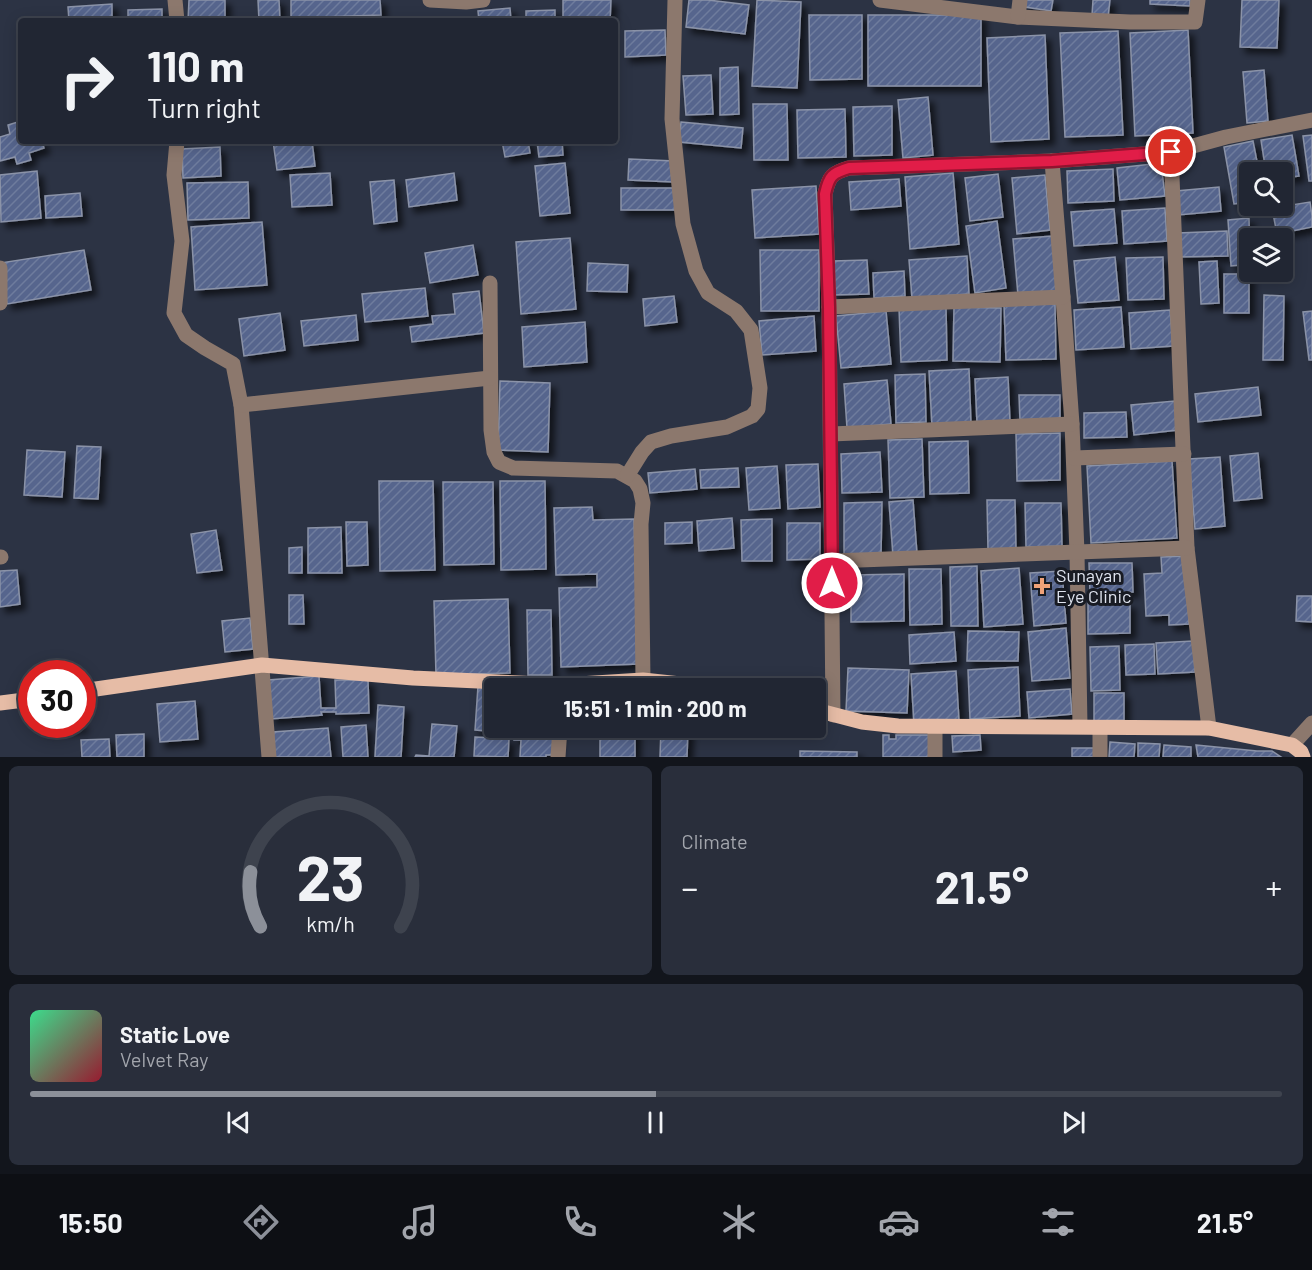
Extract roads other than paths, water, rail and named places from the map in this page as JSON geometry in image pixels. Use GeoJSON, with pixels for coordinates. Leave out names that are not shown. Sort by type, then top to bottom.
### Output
{"type":"FeatureCollection","features":[{"type":"Feature","properties":{"kind":"main road"},"geometry":{"type":"LineString","coordinates":[[96,689],[262,665],[484,682]]}},
{"type":"Feature","properties":{"kind":"main road"},"geometry":{"type":"LineString","coordinates":[[0,704],[18,701]]}},
{"type":"Feature","properties":{"kind":"main road"},"geometry":{"type":"LineString","coordinates":[[826,713],[862,722],[898,726],[1209,728],[1292,745],[1301,752],[1303,757]]}},
{"type":"Feature","properties":{"kind":"street"},"geometry":{"type":"LineString","coordinates":[[175,0],[177,18]]}},
{"type":"Feature","properties":{"kind":"street"},"geometry":{"type":"LineString","coordinates":[[430,0],[466,2],[483,0]]}},
{"type":"Feature","properties":{"kind":"street"},"geometry":{"type":"LineString","coordinates":[[627,476],[651,442],[670,436],[727,427],[752,416],[758,409],[760,388],[751,330],[736,311],[708,293],[696,271],[683,224],[672,119],[675,0]]}},
{"type":"Feature","properties":{"kind":"street"},"geometry":{"type":"LineString","coordinates":[[880,0],[1018,17],[1130,22],[1195,22],[1198,0]]}},
{"type":"Feature","properties":{"kind":"street"},"geometry":{"type":"LineString","coordinates":[[1018,17],[1020,0]]}},
{"type":"Feature","properties":{"kind":"street"},"geometry":{"type":"LineString","coordinates":[[833,715],[831,434],[825,194],[828,180],[836,172],[849,168],[1052,161],[1171,152],[1226,137],[1312,120]]}},
{"type":"Feature","properties":{"kind":"street"},"geometry":{"type":"LineString","coordinates":[[177,144],[174,175],[182,241],[174,313],[186,335],[234,364],[241,405],[269,757]]}},
{"type":"Feature","properties":{"kind":"street"},"geometry":{"type":"LineString","coordinates":[[1171,152],[1187,548],[1209,728]]}},
{"type":"Feature","properties":{"kind":"street"},"geometry":{"type":"LineString","coordinates":[[1052,161],[1074,458],[1080,726]]}},
{"type":"Feature","properties":{"kind":"street"},"geometry":{"type":"LineString","coordinates":[[0,268],[0,303]]}},
{"type":"Feature","properties":{"kind":"street"},"geometry":{"type":"LineString","coordinates":[[490,283],[491,430],[494,452],[499,462],[513,468],[617,471],[635,481],[640,489],[643,503],[641,524],[643,678]]}},
{"type":"Feature","properties":{"kind":"street"},"geometry":{"type":"LineString","coordinates":[[829,307],[1063,297]]}},
{"type":"Feature","properties":{"kind":"street"},"geometry":{"type":"LineString","coordinates":[[241,405],[490,378]]}},
{"type":"Feature","properties":{"kind":"street"},"geometry":{"type":"LineString","coordinates":[[831,434],[1072,424]]}},
{"type":"Feature","properties":{"kind":"street"},"geometry":{"type":"LineString","coordinates":[[1074,458],[1184,454]]}},
{"type":"Feature","properties":{"kind":"street"},"geometry":{"type":"LineString","coordinates":[[832,561],[1187,548]]}},
{"type":"Feature","properties":{"kind":"street"},"geometry":{"type":"LineString","coordinates":[[1292,745],[1312,723]]}},
{"type":"Feature","properties":{"kind":"street"},"geometry":{"type":"LineString","coordinates":[[935,757],[936,727]]}},
{"type":"Feature","properties":{"kind":"street"},"geometry":{"type":"LineString","coordinates":[[1100,728],[1100,757]]}},
{"type":"Feature","properties":{"kind":"street"},"geometry":{"type":"LineString","coordinates":[[558,757],[559,738]]}},
{"type":"Feature","properties":{"kind":"place","name":"Sunayan Eye Clinic"},"geometry":{"type":"Point","coordinates":[1042,586]}}]}
